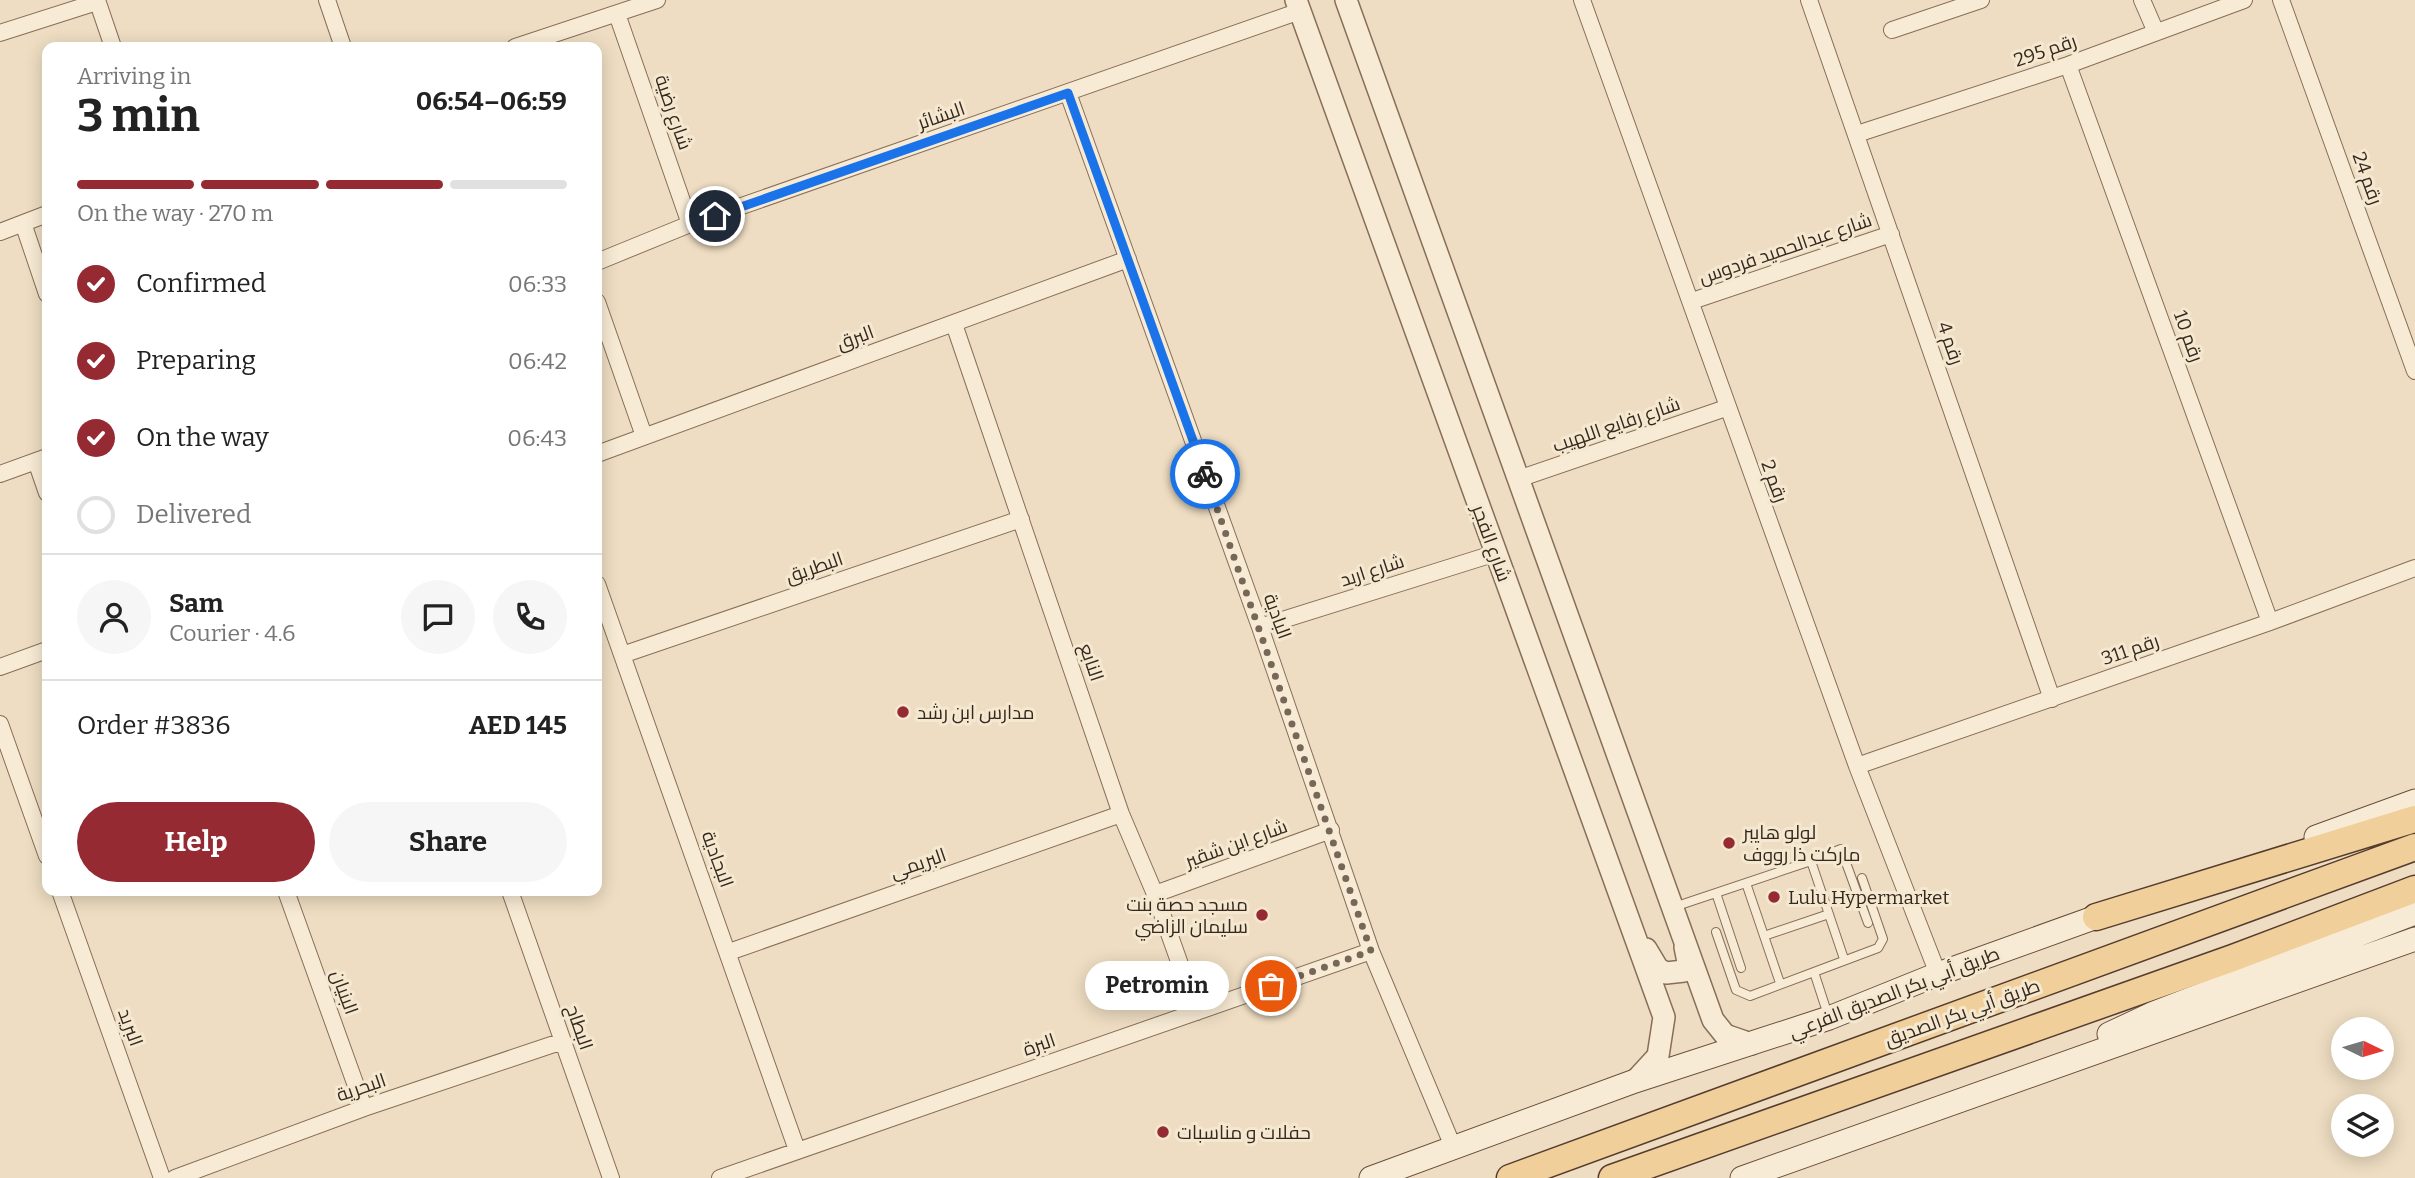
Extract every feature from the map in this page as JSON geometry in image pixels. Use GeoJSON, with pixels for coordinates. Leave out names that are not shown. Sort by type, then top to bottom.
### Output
{"type":"FeatureCollection","features":[{"type":"Feature","properties":{"kind":"main road","name":"طريق أبي بكر الصديق الفرعي"},"geometry":{"type":"LineString","coordinates":[[1371,1178],[1635,1081],[1829,1018],[1938,974],[2415,801]]}},
{"type":"Feature","properties":{"kind":"main road"},"geometry":{"type":"LineString","coordinates":[[2096,917],[2415,819]]}},
{"type":"Feature","properties":{"kind":"main road","name":"طريق أبي بكر الصديق"},"geometry":{"type":"LineString","coordinates":[[1510,1178],[2415,847]]}},
{"type":"Feature","properties":{"kind":"main road","name":"طريق أبي بكر الصديق"},"geometry":{"type":"LineString","coordinates":[[1612,1178],[2232,958],[2415,889]]}},
{"type":"Feature","properties":{"kind":"main road"},"geometry":{"type":"LineString","coordinates":[[1969,1098],[2154,1013],[2415,913]]}},
{"type":"Feature","properties":{"kind":"main road"},"geometry":{"type":"LineString","coordinates":[[1742,1178],[1787,1170],[1969,1098],[2415,939]]}},
{"type":"Feature","properties":{"kind":"main road"},"geometry":{"type":"LineString","coordinates":[[1416,1178],[1493,1149],[1635,1081]]}},
{"type":"Feature","properties":{"kind":"street"},"geometry":{"type":"LineString","coordinates":[[327,0],[342,42]]}},
{"type":"Feature","properties":{"kind":"street"},"geometry":{"type":"LineString","coordinates":[[531,42],[657,0]]}},
{"type":"Feature","properties":{"kind":"street"},"geometry":{"type":"LineString","coordinates":[[1346,0],[1713,1020],[1725,1035],[1751,1044]]}},
{"type":"Feature","properties":{"kind":"street","name":"رقم 2"},"geometry":{"type":"LineString","coordinates":[[1582,0],[1692,301],[1726,408],[1857,766],[1938,974]]}},
{"type":"Feature","properties":{"kind":"street","name":"رقم 4"},"geometry":{"type":"LineString","coordinates":[[1809,0],[2052,699]]}},
{"type":"Feature","properties":{"kind":"street"},"geometry":{"type":"LineString","coordinates":[[1892,30],[1981,0]]}},
{"type":"Feature","properties":{"kind":"street"},"geometry":{"type":"LineString","coordinates":[[2142,0],[2155,30]]}},
{"type":"Feature","properties":{"kind":"street","name":"رقم 295"},"geometry":{"type":"LineString","coordinates":[[1857,134],[2067,65],[2155,30],[2244,0]]}},
{"type":"Feature","properties":{"kind":"street","name":"رقم 24"},"geometry":{"type":"LineString","coordinates":[[2281,0],[2415,371]]}},
{"type":"Feature","properties":{"kind":"street"},"geometry":{"type":"LineString","coordinates":[[0,33],[97,1],[111,42]]}},
{"type":"Feature","properties":{"kind":"street","name":"البشائر"},"geometry":{"type":"LineString","coordinates":[[602,260],[690,224],[1068,93],[1298,6]]}},
{"type":"Feature","properties":{"kind":"street","name":"شارع الفجر"},"geometry":{"type":"LineString","coordinates":[[1298,6],[1664,1017],[1658,1056],[1635,1081]]}},
{"type":"Feature","properties":{"kind":"street","name":"شارع رضية"},"geometry":{"type":"LineString","coordinates":[[617,14],[690,224]]}},
{"type":"Feature","properties":{"kind":"street","name":"رقم 10"},"geometry":{"type":"LineString","coordinates":[[2067,65],[2270,622]]}},
{"type":"Feature","properties":{"kind":"street","name":"البادية"},"geometry":{"type":"LineString","coordinates":[[1068,93],[1260,627],[1371,951],[1454,1149]]}},
{"type":"Feature","properties":{"kind":"street"},"geometry":{"type":"LineString","coordinates":[[0,232],[42,216]]}},
{"type":"Feature","properties":{"kind":"street"},"geometry":{"type":"LineString","coordinates":[[23,223],[42,279]]}},
{"type":"Feature","properties":{"kind":"street","name":"شارع عبدالحميد فردوس"},"geometry":{"type":"LineString","coordinates":[[1692,301],[1891,234]]}},
{"type":"Feature","properties":{"kind":"street","name":"البرق"},"geometry":{"type":"LineString","coordinates":[[602,452],[1128,259]]}},
{"type":"Feature","properties":{"kind":"street"},"geometry":{"type":"LineString","coordinates":[[602,316],[644,436]]}},
{"type":"Feature","properties":{"kind":"street","name":"النابع"},"geometry":{"type":"LineString","coordinates":[[954,324],[1121,814],[1155,894],[1197,1012]]}},
{"type":"Feature","properties":{"kind":"street","name":"شارع رفايع اللهيب"},"geometry":{"type":"LineString","coordinates":[[1518,479],[1726,408]]}},
{"type":"Feature","properties":{"kind":"street"},"geometry":{"type":"LineString","coordinates":[[0,474],[42,459]]}},
{"type":"Feature","properties":{"kind":"street","name":"البطريق"},"geometry":{"type":"LineString","coordinates":[[622,655],[1021,519]]}},
{"type":"Feature","properties":{"kind":"street","name":"شارع اربد"},"geometry":{"type":"LineString","coordinates":[[1260,627],[1496,552]]}},
{"type":"Feature","properties":{"kind":"street","name":"رقم 311"},"geometry":{"type":"LineString","coordinates":[[1857,766],[2270,622],[2415,568]]}},
{"type":"Feature","properties":{"kind":"street","name":"البجادية"},"geometry":{"type":"LineString","coordinates":[[602,597],[797,1150]]}},
{"type":"Feature","properties":{"kind":"street"},"geometry":{"type":"LineString","coordinates":[[0,667],[42,652]]}},
{"type":"Feature","properties":{"kind":"street"},"geometry":{"type":"LineString","coordinates":[[0,724],[42,842]]}},
{"type":"Feature","properties":{"kind":"street","name":"البريمي"},"geometry":{"type":"LineString","coordinates":[[729,952],[1121,814]]}},
{"type":"Feature","properties":{"kind":"street","name":"شارع ابن شقير"},"geometry":{"type":"LineString","coordinates":[[1155,894],[1331,830]]}},
{"type":"Feature","properties":{"kind":"street","name":"البريد"},"geometry":{"type":"LineString","coordinates":[[62,896],[162,1178]]}},
{"type":"Feature","properties":{"kind":"street","name":"البنيان"},"geometry":{"type":"LineString","coordinates":[[288,896],[364,1108]]}},
{"type":"Feature","properties":{"kind":"street","name":"البطاح"},"geometry":{"type":"LineString","coordinates":[[512,896],[611,1178]]}},
{"type":"Feature","properties":{"kind":"street"},"geometry":{"type":"LineString","coordinates":[[1628,920],[1658,969],[1666,974],[1676,974],[1684,971],[1688,962],[1675,914]]}},
{"type":"Feature","properties":{"kind":"street","name":"البرة"},"geometry":{"type":"LineString","coordinates":[[720,1178],[1371,951]]}},
{"type":"Feature","properties":{"kind":"street","name":"البحرية"},"geometry":{"type":"LineString","coordinates":[[175,1178],[364,1108],[563,1041]]}},
{"type":"Feature","properties":{"kind":"lane"},"geometry":{"type":"LineString","coordinates":[[1675,914],[1716,893],[1841,849],[1868,923]]}},
{"type":"Feature","properties":{"kind":"lane"},"geometry":{"type":"LineString","coordinates":[[1811,861],[1844,959]]}},
{"type":"Feature","properties":{"kind":"lane"},"geometry":{"type":"LineString","coordinates":[[1716,932],[1736,990],[1750,996],[1878,948],[1883,940],[1863,878]]}},
{"type":"Feature","properties":{"kind":"lane"},"geometry":{"type":"LineString","coordinates":[[1746,883],[1780,983]]}},
{"type":"Feature","properties":{"kind":"lane"},"geometry":{"type":"LineString","coordinates":[[1716,893],[1741,968]]}},
{"type":"Feature","properties":{"kind":"lane"},"geometry":{"type":"LineString","coordinates":[[1764,936],[1829,914]]}},
{"type":"Feature","properties":{"kind":"lane"},"geometry":{"type":"LineString","coordinates":[[1814,972],[1829,1018]]}},
{"type":"Feature","properties":{"kind":"way so far"},"geometry":{"type":"LineString","coordinates":[[1205,474],[1371,951],[1271,986]]}},
{"type":"Feature","properties":{"kind":"place","name":"مدارس ابن رشد"},"geometry":{"type":"Point","coordinates":[903,712]}},
{"type":"Feature","properties":{"kind":"place","name":"لولو هايبر ماركت ذا رووف"},"geometry":{"type":"Point","coordinates":[1729,843]}},
{"type":"Feature","properties":{"kind":"place","name":"Lulu Hypermarket"},"geometry":{"type":"Point","coordinates":[1774,897]}},
{"type":"Feature","properties":{"kind":"place","name":"مسجد حصة بنت سليمان الزاضي"},"geometry":{"type":"Point","coordinates":[1262,915]}},
{"type":"Feature","properties":{"kind":"place","name":"Petromin"},"geometry":{"type":"Point","coordinates":[1271,986]}},
{"type":"Feature","properties":{"kind":"place","name":"حفلات و مناسبات"},"geometry":{"type":"Point","coordinates":[1163,1132]}},
{"type":"Feature","properties":{"kind":"route"},"geometry":{"type":"LineString","coordinates":[[715,216],[1068,93],[1205,474]]}}]}
